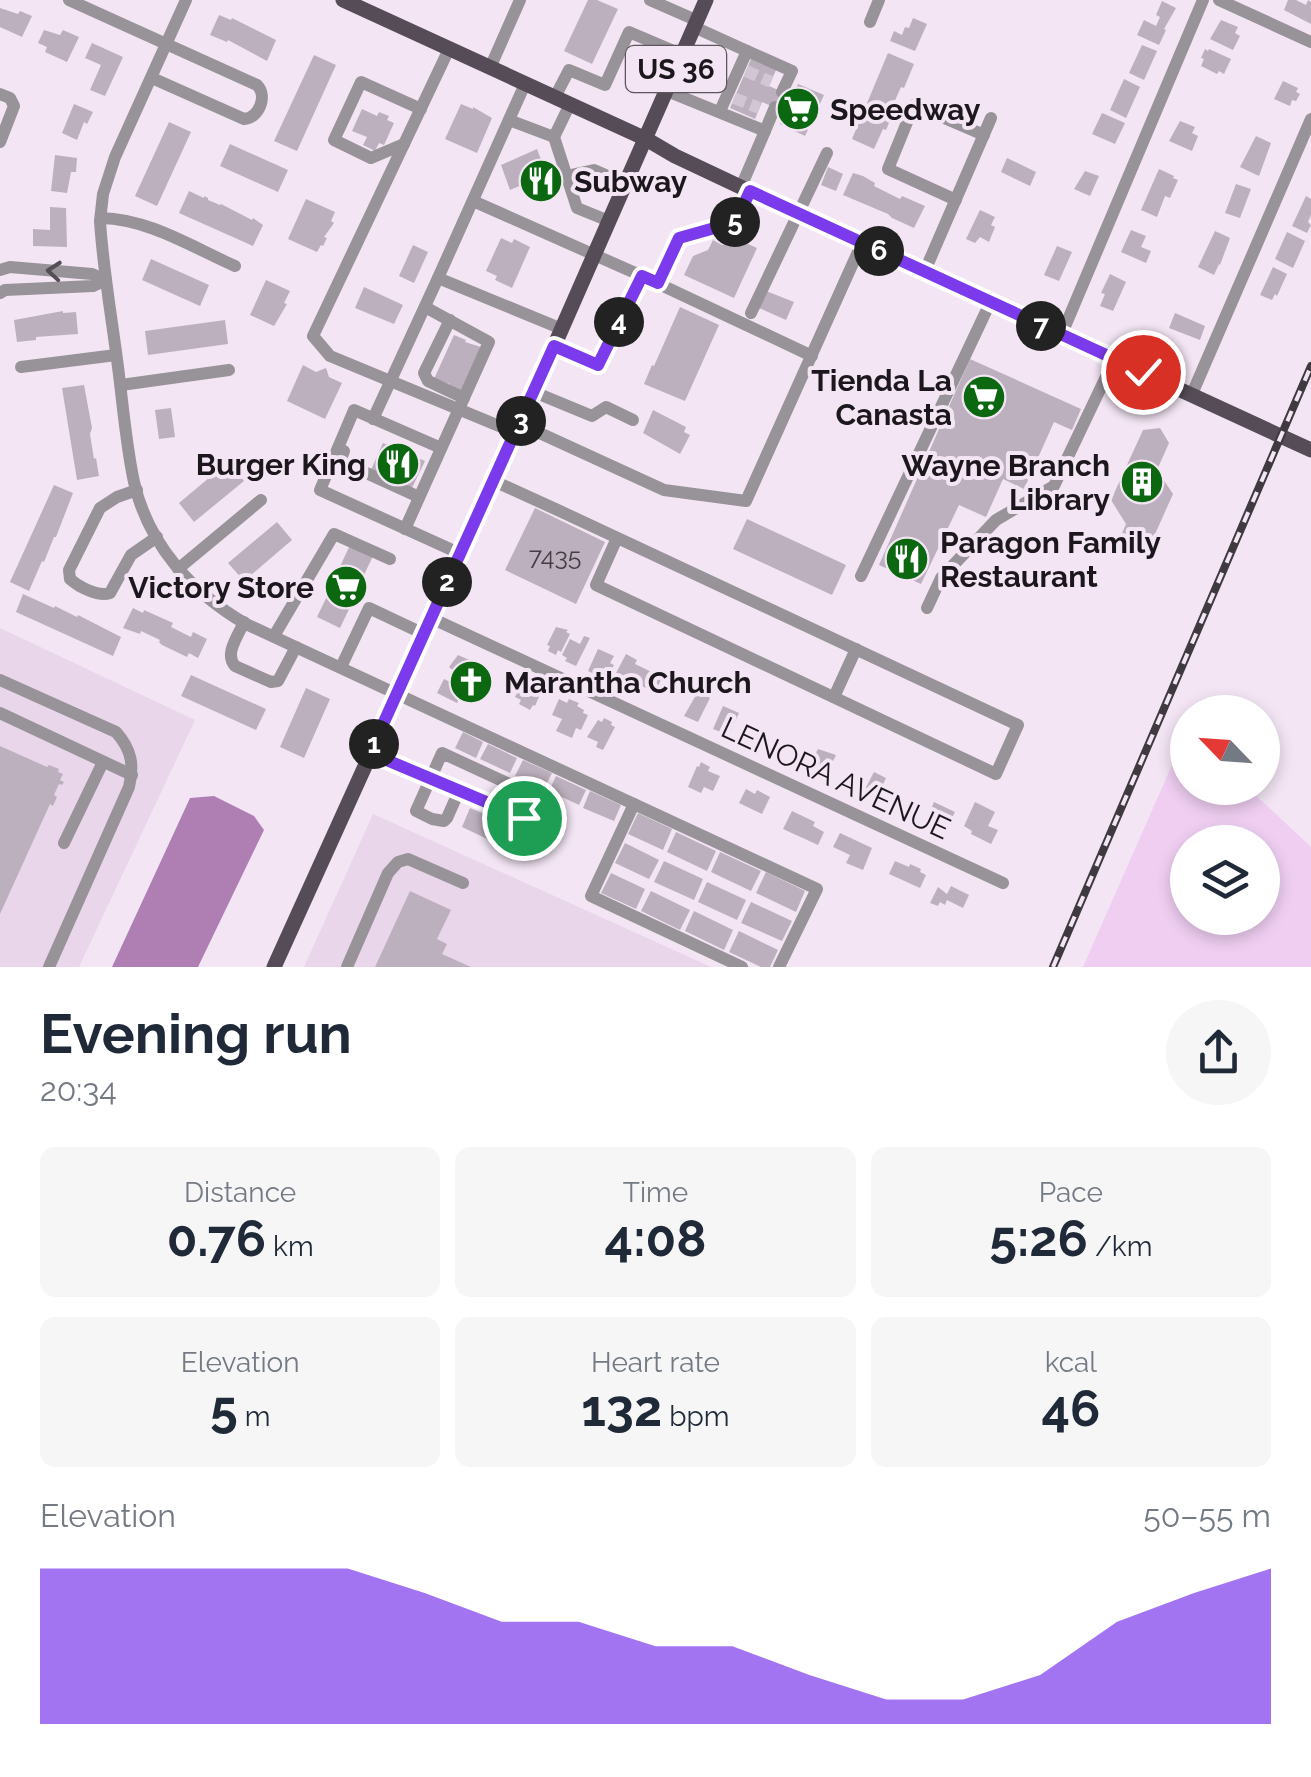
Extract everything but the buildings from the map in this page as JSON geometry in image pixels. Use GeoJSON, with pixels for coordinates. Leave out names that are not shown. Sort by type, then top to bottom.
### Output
{"type":"FeatureCollection","features":[{"type":"Feature","properties":{"kind":"main road"},"geometry":{"type":"LineString","coordinates":[[343,0],[365,5],[674,156],[1311,450]]}},
{"type":"Feature","properties":{"kind":"main road","name":"US 36"},"geometry":{"type":"LineString","coordinates":[[274,967],[706,0]]}},
{"type":"Feature","properties":{"kind":"street"},"geometry":{"type":"LineString","coordinates":[[68,0],[257,85],[263,98],[255,115],[242,119],[152,78]]}},
{"type":"Feature","properties":{"kind":"street"},"geometry":{"type":"LineString","coordinates":[[186,0],[110,168],[100,218],[131,464],[156,537],[178,569],[205,596],[244,622],[817,889],[779,967]]}},
{"type":"Feature","properties":{"kind":"street"},"geometry":{"type":"LineString","coordinates":[[490,68],[520,0]]}},
{"type":"Feature","properties":{"kind":"street"},"geometry":{"type":"LineString","coordinates":[[650,0],[792,70],[779,87]]}},
{"type":"Feature","properties":{"kind":"street"},"geometry":{"type":"LineString","coordinates":[[870,22],[879,0]]}},
{"type":"Feature","properties":{"kind":"street"},"geometry":{"type":"LineString","coordinates":[[1061,336],[1203,0]]}},
{"type":"Feature","properties":{"kind":"street"},"geometry":{"type":"LineString","coordinates":[[1220,0],[1311,42]]}},
{"type":"Feature","properties":{"kind":"street"},"geometry":{"type":"LineString","coordinates":[[609,221],[577,208],[554,137],[569,70],[605,86],[629,32],[683,55]]}},
{"type":"Feature","properties":{"kind":"street"},"geometry":{"type":"LineString","coordinates":[[449,49],[313,336],[330,356],[390,382],[462,404],[664,490],[746,501],[862,243]]}},
{"type":"Feature","properties":{"kind":"street"},"geometry":{"type":"LineString","coordinates":[[720,112],[743,70],[747,51]]}},
{"type":"Feature","properties":{"kind":"street"},"geometry":{"type":"LineString","coordinates":[[404,144],[371,158],[334,140],[361,82],[420,109]]}},
{"type":"Feature","properties":{"kind":"street"},"geometry":{"type":"LineString","coordinates":[[373,419],[525,84]]}},
{"type":"Feature","properties":{"kind":"street"},"geometry":{"type":"LineString","coordinates":[[667,91],[765,131]]}},
{"type":"Feature","properties":{"kind":"street"},"geometry":{"type":"LineString","coordinates":[[0,94],[10,98],[14,108],[0,142]]}},
{"type":"Feature","properties":{"kind":"street"},"geometry":{"type":"LineString","coordinates":[[956,200],[888,170],[914,105],[984,135]]}},
{"type":"Feature","properties":{"kind":"street"},"geometry":{"type":"LineString","coordinates":[[658,283],[679,238],[736,222],[769,110]]}},
{"type":"Feature","properties":{"kind":"street"},"geometry":{"type":"LineString","coordinates":[[924,273],[991,118]]}},
{"type":"Feature","properties":{"kind":"street"},"geometry":{"type":"LineString","coordinates":[[1192,394],[1311,119]]}},
{"type":"Feature","properties":{"kind":"street"},"geometry":{"type":"LineString","coordinates":[[509,120],[554,137]]}},
{"type":"Feature","properties":{"kind":"street"},"geometry":{"type":"LineString","coordinates":[[751,313],[827,152]]}},
{"type":"Feature","properties":{"kind":"street"},"geometry":{"type":"LineString","coordinates":[[566,176],[594,170],[626,184]]}},
{"type":"Feature","properties":{"kind":"street"},"geometry":{"type":"LineString","coordinates":[[473,200],[812,356]]}},
{"type":"Feature","properties":{"kind":"street"},"geometry":{"type":"LineString","coordinates":[[100,218],[136,222],[235,266]]}},
{"type":"Feature","properties":{"kind":"street"},"geometry":{"type":"LineString","coordinates":[[0,270],[10,267],[92,274],[106,280]]}},
{"type":"Feature","properties":{"kind":"street"},"geometry":{"type":"LineString","coordinates":[[554,346],[598,365],[642,276]]}},
{"type":"Feature","properties":{"kind":"street"},"geometry":{"type":"LineString","coordinates":[[438,278],[562,329]]}},
{"type":"Feature","properties":{"kind":"street"},"geometry":{"type":"LineString","coordinates":[[0,293],[93,286],[106,280]]}},
{"type":"Feature","properties":{"kind":"street"},"geometry":{"type":"LineString","coordinates":[[860,576],[990,303]]}},
{"type":"Feature","properties":{"kind":"street"},"geometry":{"type":"LineString","coordinates":[[405,528],[489,342],[425,307]]}},
{"type":"Feature","properties":{"kind":"street"},"geometry":{"type":"LineString","coordinates":[[450,320],[424,373],[428,381],[462,404]]}},
{"type":"Feature","properties":{"kind":"street"},"geometry":{"type":"LineString","coordinates":[[21,367],[116,354]]}},
{"type":"Feature","properties":{"kind":"street"},"geometry":{"type":"LineString","coordinates":[[927,608],[941,578],[996,520],[1054,486],[1114,360]]}},
{"type":"Feature","properties":{"kind":"street"},"geometry":{"type":"LineString","coordinates":[[120,385],[229,370]]}},
{"type":"Feature","properties":{"kind":"street"},"geometry":{"type":"LineString","coordinates":[[534,392],[592,416],[606,407],[633,420]]}},
{"type":"Feature","properties":{"kind":"street"},"geometry":{"type":"LineString","coordinates":[[441,448],[354,410],[320,490],[460,554]]}},
{"type":"Feature","properties":{"kind":"street"},"geometry":{"type":"LineString","coordinates":[[343,435],[348,443],[340,461],[419,497]]}},
{"type":"Feature","properties":{"kind":"street"},"geometry":{"type":"LineString","coordinates":[[494,481],[618,538],[1018,725],[996,774],[596,585],[618,538]]}},
{"type":"Feature","properties":{"kind":"street"},"geometry":{"type":"LineString","coordinates":[[137,490],[117,496],[100,508],[69,577],[102,595],[110,593],[132,554],[156,537]]}},
{"type":"Feature","properties":{"kind":"street"},"geometry":{"type":"LineString","coordinates":[[178,569],[260,500]]}},
{"type":"Feature","properties":{"kind":"street"},"geometry":{"type":"LineString","coordinates":[[274,636],[334,534],[390,559]]}},
{"type":"Feature","properties":{"kind":"street"},"geometry":{"type":"LineString","coordinates":[[341,667],[369,608],[424,634]]}},
{"type":"Feature","properties":{"kind":"street","name":"LENORA AVENUE"},"geometry":{"type":"LineString","coordinates":[[431,618],[1002,883]]}},
{"type":"Feature","properties":{"kind":"street"},"geometry":{"type":"LineString","coordinates":[[244,622],[230,655],[235,666],[271,682],[278,681],[296,647]]}},
{"type":"Feature","properties":{"kind":"street"},"geometry":{"type":"LineString","coordinates":[[834,698],[856,649]]}},
{"type":"Feature","properties":{"kind":"street"},"geometry":{"type":"LineString","coordinates":[[0,680],[116,732],[134,765],[129,787],[49,967]]}},
{"type":"Feature","properties":{"kind":"street"},"geometry":{"type":"LineString","coordinates":[[0,714],[132,775]]}},
{"type":"Feature","properties":{"kind":"street"},"geometry":{"type":"LineString","coordinates":[[370,753],[430,778],[524,818],[534,801],[531,794],[442,752],[430,778],[416,811],[444,821],[460,791]]}},
{"type":"Feature","properties":{"kind":"street"},"geometry":{"type":"LineString","coordinates":[[64,843],[103,762]]}},
{"type":"Feature","properties":{"kind":"street"},"geometry":{"type":"LineString","coordinates":[[634,804],[590,896],[742,967]]}},
{"type":"Feature","properties":{"kind":"street"},"geometry":{"type":"LineString","coordinates":[[347,967],[388,873],[398,862],[408,859],[463,884]]}},
{"type":"Feature","properties":{"kind":"shaded area"},"geometry":{"type":"Polygon","coordinates":[[[0,628],[195,720],[79,967],[0,967],[0,628]]]}},
{"type":"Feature","properties":{"kind":"shaded area"},"geometry":{"type":"Polygon","coordinates":[[[1170,770],[1170,805],[1266,805],[1311,847],[1311,967],[1083,967],[1170,770]]]}},
{"type":"Feature","properties":{"kind":"shaded area"},"geometry":{"type":"Polygon","coordinates":[[[214,796],[254,816],[264,830],[198,967],[112,967],[190,798],[214,796]]]}},
{"type":"Feature","properties":{"kind":"shaded area"},"geometry":{"type":"Polygon","coordinates":[[[373,814],[711,967],[304,967],[373,814]]]}},
{"type":"Feature","properties":{"kind":"tunnel"},"geometry":{"type":"LineString","coordinates":[[746,71],[771,82]]}},
{"type":"Feature","properties":{"kind":"tunnel"},"geometry":{"type":"LineString","coordinates":[[734,98],[759,108]]}},
{"type":"Feature","properties":{"kind":"railway"},"geometry":{"type":"LineString","coordinates":[[1053,967],[1311,366]]}},
{"type":"Feature","properties":{"kind":"place","name":"Speedway"},"geometry":{"type":"Point","coordinates":[798,109]}},
{"type":"Feature","properties":{"kind":"place","name":"Subway"},"geometry":{"type":"Point","coordinates":[541,181]}},
{"type":"Feature","properties":{"kind":"place","name":"Tienda La Canasta"},"geometry":{"type":"Point","coordinates":[984,397]}},
{"type":"Feature","properties":{"kind":"place","name":"Burger King"},"geometry":{"type":"Point","coordinates":[398,464]}},
{"type":"Feature","properties":{"kind":"place","name":"Wayne Branch Library"},"geometry":{"type":"Point","coordinates":[1142,482]}},
{"type":"Feature","properties":{"kind":"place","name":"Paragon Family Restaurant"},"geometry":{"type":"Point","coordinates":[907,559]}},
{"type":"Feature","properties":{"kind":"place","name":"Victory Store"},"geometry":{"type":"Point","coordinates":[346,587]}},
{"type":"Feature","properties":{"kind":"place","name":"Marantha Church"},"geometry":{"type":"Point","coordinates":[471,682]}},
{"type":"Feature","properties":{"kind":"route"},"geometry":{"type":"LineString","coordinates":[[524,818],[370,753],[554,346],[598,365],[642,276],[658,283],[679,238],[736,222],[750,191],[1143,372]]}}]}
